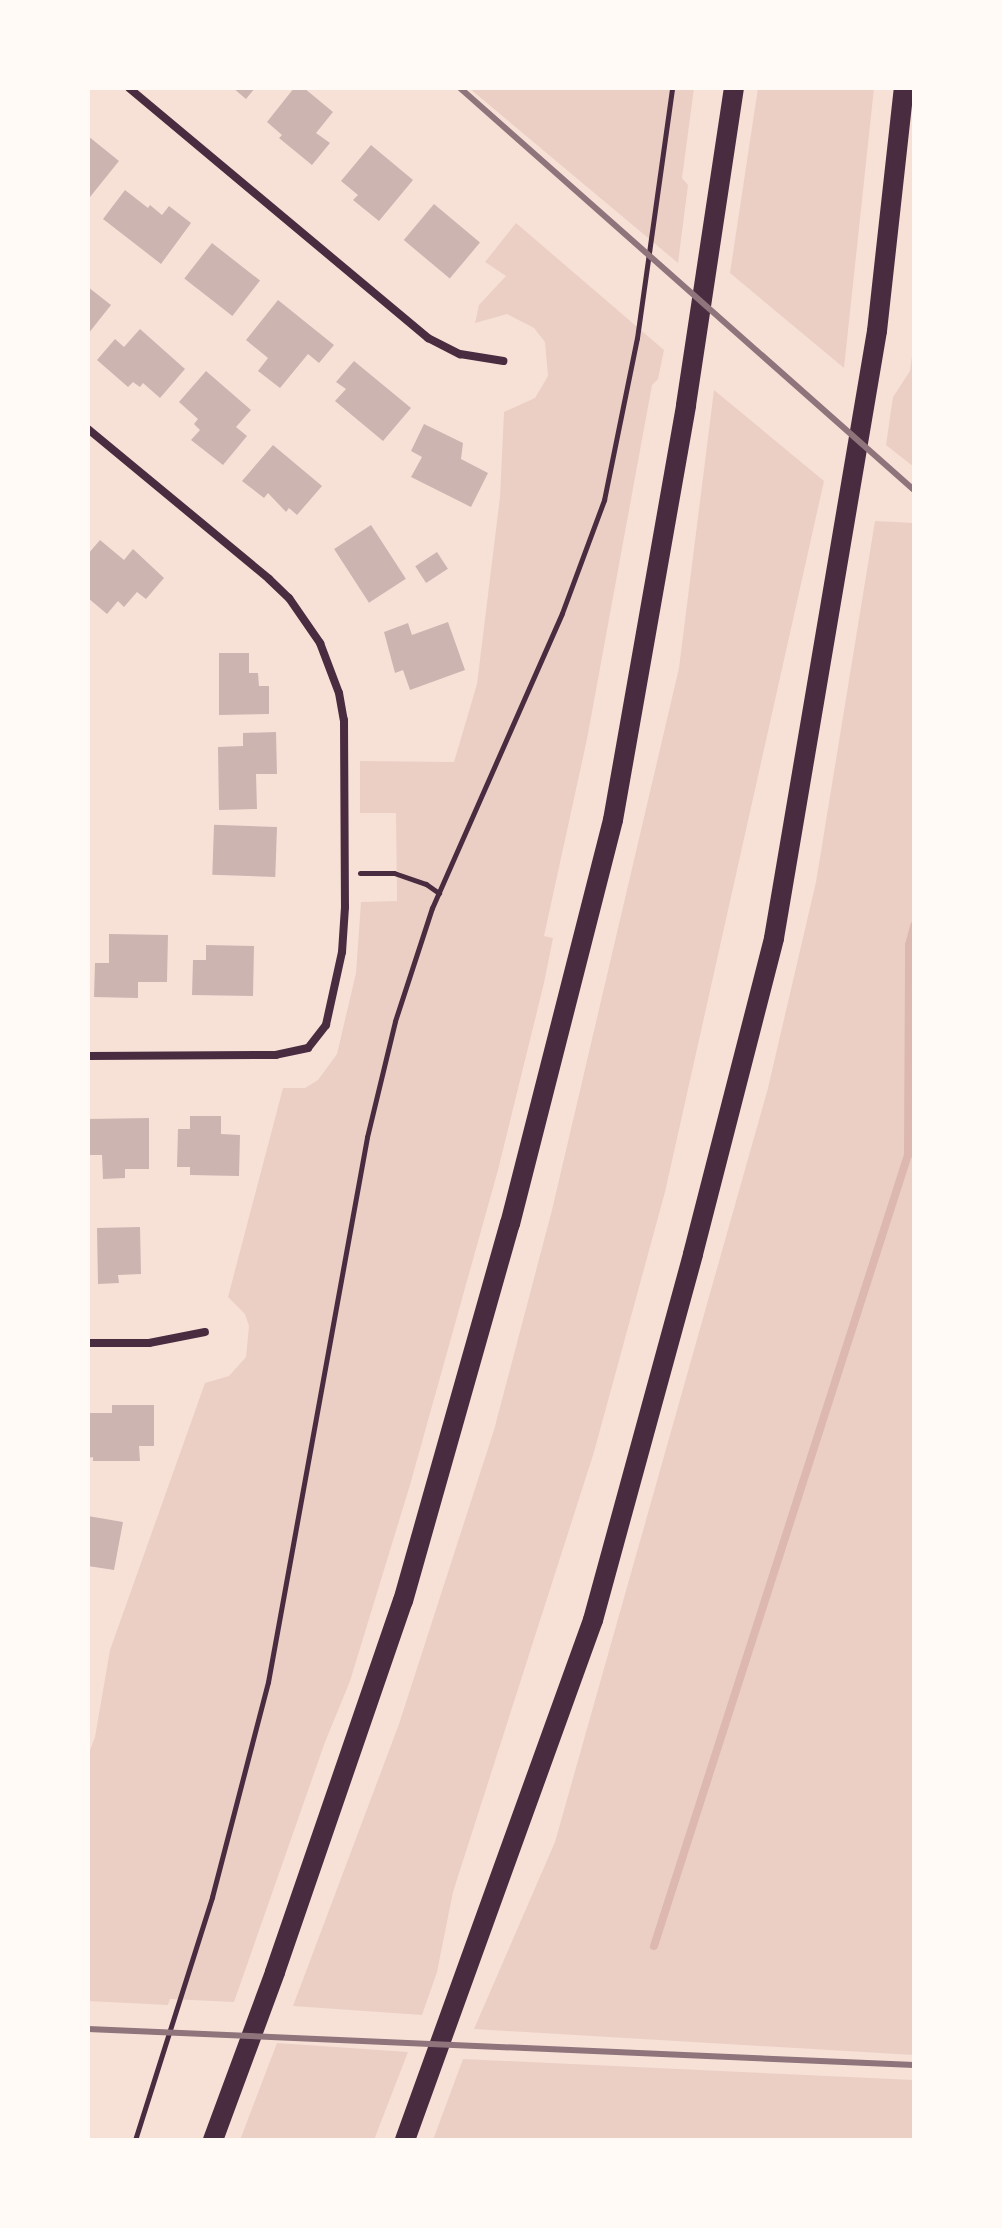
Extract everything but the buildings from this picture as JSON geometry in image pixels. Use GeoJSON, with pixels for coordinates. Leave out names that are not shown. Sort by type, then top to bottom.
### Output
{"type":"FeatureCollection","features":[{"type":"Feature","properties":{"kind":"highway"},"geometry":{"type":"LineString","coordinates":[[213,2140],[275,1972],[403,1601],[510,1224],[613,820],[686,405],[734,88]]}},
{"type":"Feature","properties":{"kind":"highway"},"geometry":{"type":"LineString","coordinates":[[405,2140],[593,1620],[697,1239],[774,938],[877,331],[904,88]]}},
{"type":"Feature","properties":{"kind":"street"},"geometry":{"type":"LineString","coordinates":[[129,88],[428,338],[449,351],[503,361]]}},
{"type":"Feature","properties":{"kind":"street"},"geometry":{"type":"LineString","coordinates":[[88,429],[269,579],[306,619],[336,680],[344,720],[344,938],[326,1025],[315,1041],[299,1052],[276,1055],[88,1056]]}},
{"type":"Feature","properties":{"kind":"street"},"geometry":{"type":"LineString","coordinates":[[88,1343],[149,1343],[205,1332]]}},
{"type":"Feature","properties":{"kind":"path"},"geometry":{"type":"LineString","coordinates":[[135,2140],[212,1897],[268,1682],[367,1137],[395,1021],[439,893],[562,613],[599,513],[637,338],[672,88]]}},
{"type":"Feature","properties":{"kind":"path"},"geometry":{"type":"LineString","coordinates":[[344,873],[394,873],[426,884],[439,893]]}},
{"type":"Feature","properties":{"kind":"shaded area"},"geometry":{"type":"Polygon","coordinates":[[[469,88],[694,88],[682,178],[688,185],[678,263],[469,88]]]}},
{"type":"Feature","properties":{"kind":"shaded area"},"geometry":{"type":"Polygon","coordinates":[[[758,88],[874,88],[844,368],[730,273],[758,88]]]}},
{"type":"Feature","properties":{"kind":"shaded area"},"geometry":{"type":"Polygon","coordinates":[[[516,223],[664,350],[658,379],[652,385],[587,739],[544,936],[553,938],[544,983],[498,1170],[410,1485],[350,1681],[325,1742],[234,2002],[170,1999],[168,2005],[88,2001],[88,1755],[95,1737],[110,1650],[205,1383],[229,1376],[246,1357],[249,1326],[245,1314],[228,1297],[283,1088],[305,1088],[318,1080],[337,1054],[356,973],[361,902],[397,901],[396,813],[360,813],[360,761],[454,762],[477,684],[500,497],[504,412],[535,398],[548,376],[545,342],[534,328],[507,314],[475,323],[479,305],[506,276],[485,262],[516,223]]]}},
{"type":"Feature","properties":{"kind":"shaded area"},"geometry":{"type":"Polygon","coordinates":[[[914,341],[914,467],[886,445],[893,397],[910,371],[914,341]]]}},
{"type":"Feature","properties":{"kind":"shaded area"},"geometry":{"type":"Polygon","coordinates":[[[714,390],[824,481],[665,1192],[594,1452],[453,1892],[437,1972],[422,2015],[293,2006],[399,1724],[494,1430],[552,1210],[679,668],[714,390]]]}},
{"type":"Feature","properties":{"kind":"shaded area"},"geometry":{"type":"Polygon","coordinates":[[[875,521],[914,523],[914,2055],[474,2029],[555,1842],[768,1088],[816,882],[875,521]]]}},
{"type":"Feature","properties":{"kind":"shaded area"},"geometry":{"type":"Polygon","coordinates":[[[277,2043],[408,2052],[374,2140],[240,2140],[277,2043]]]}},
{"type":"Feature","properties":{"kind":"shaded area"},"geometry":{"type":"Polygon","coordinates":[[[463,2059],[914,2080],[914,2140],[433,2140],[463,2059]]]}},
{"type":"Feature","properties":{"kind":"waterway"},"geometry":{"type":"LineString","coordinates":[[654,1946],[908,1155],[909,945],[914,926]]}},
{"type":"Feature","properties":{"kind":"railway"},"geometry":{"type":"LineString","coordinates":[[460,88],[914,490]]}},
{"type":"Feature","properties":{"kind":"railway"},"geometry":{"type":"LineString","coordinates":[[88,2029],[914,2065]]}}]}
